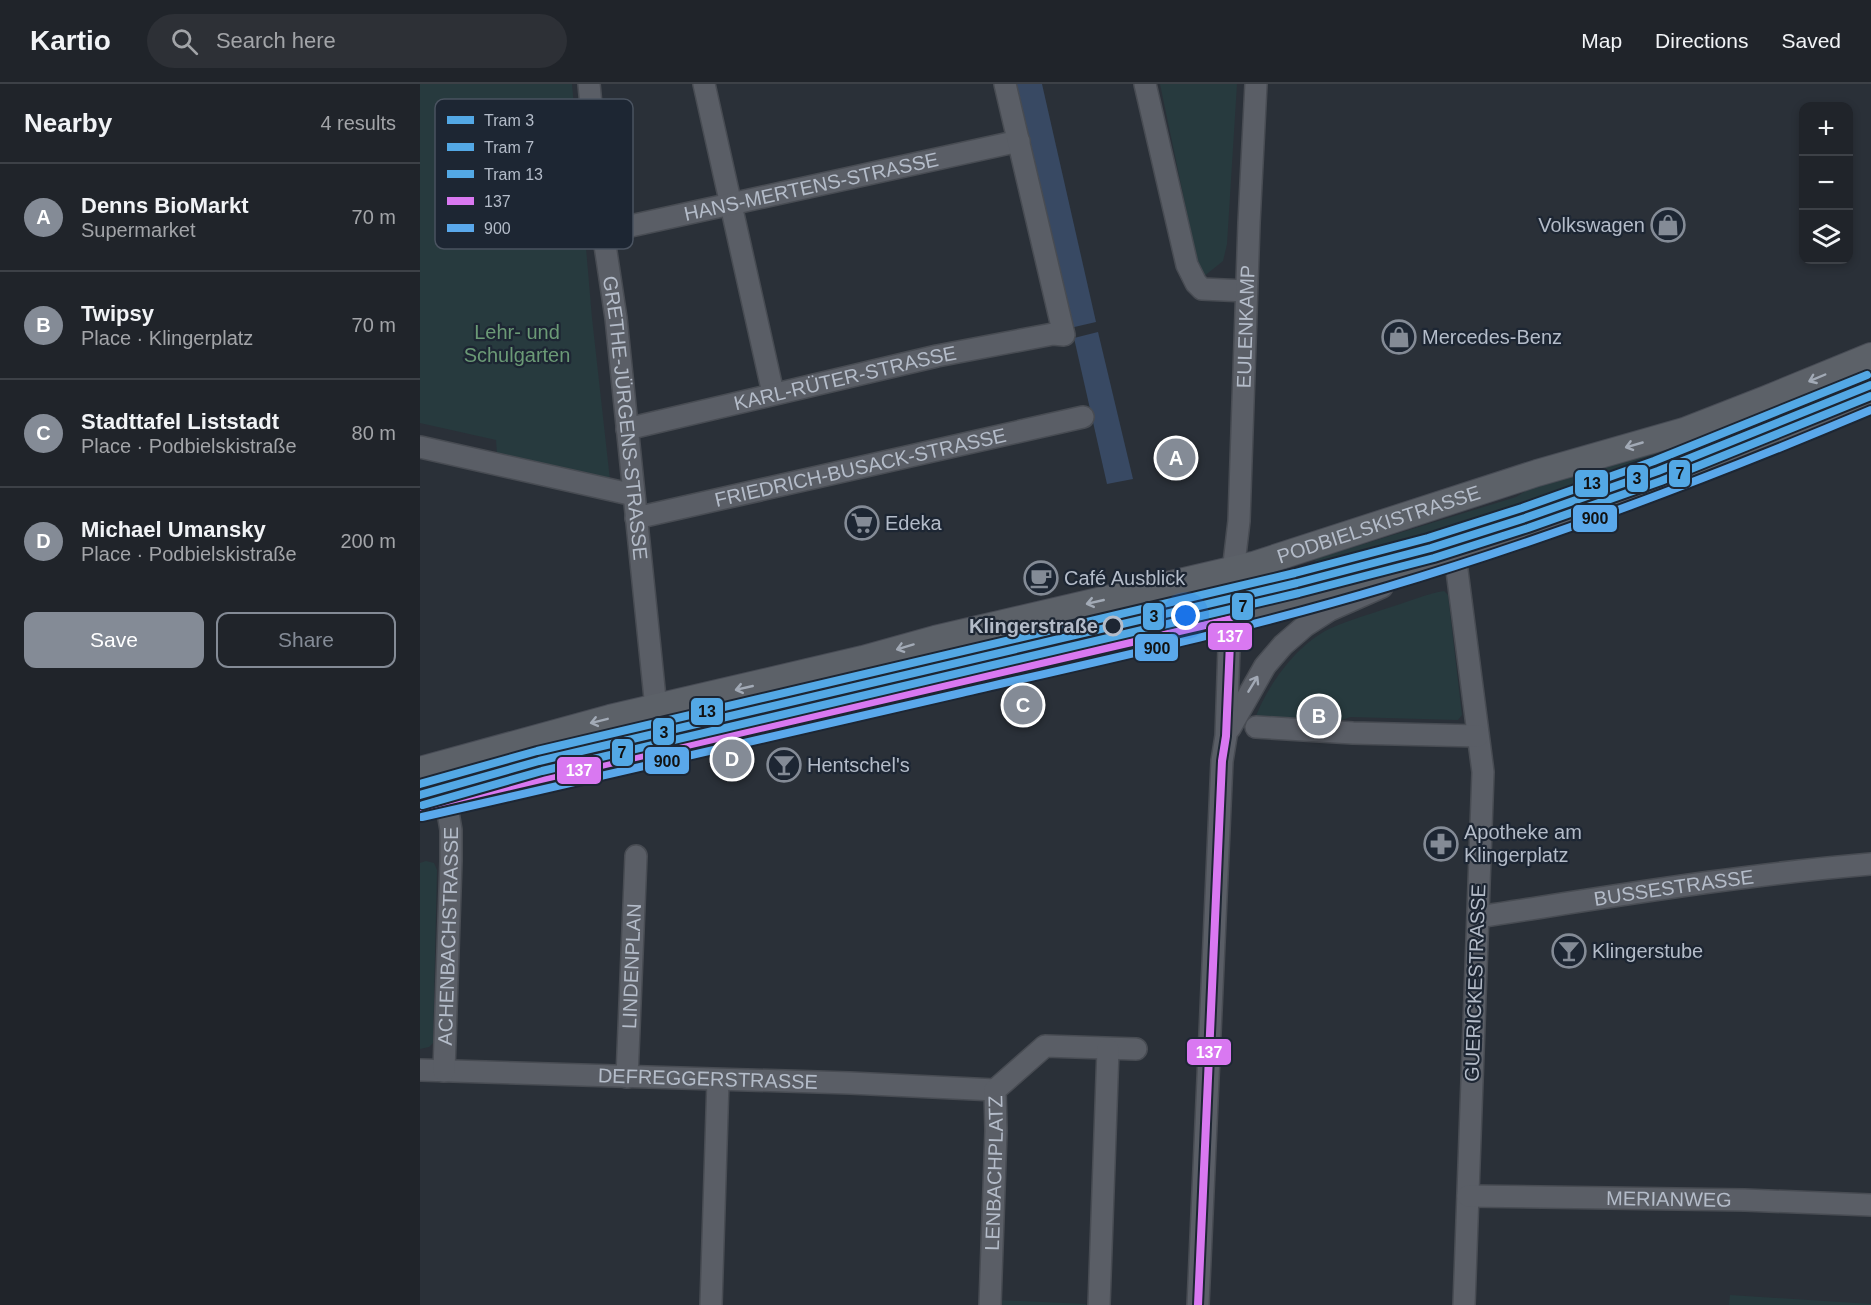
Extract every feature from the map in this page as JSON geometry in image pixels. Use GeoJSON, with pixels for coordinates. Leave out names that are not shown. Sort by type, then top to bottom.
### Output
{"type":"FeatureCollection","features":[{"type":"Feature","properties":{"kind":"main road","name":"PODBIELSKISTRASSE"},"geometry":{"type":"LineString","coordinates":[[420,770],[532,738],[863,659],[934,639],[1234,571],[1549,469],[1684,431],[1871,356]]}},
{"type":"Feature","properties":{"kind":"main road"},"geometry":{"type":"LineString","coordinates":[[420,807],[1231,619],[1319,596],[1455,555],[1563,519],[1743,452],[1871,399]]}},
{"type":"Feature","properties":{"kind":"street","name":"GRETHE-JÜRGENS-STRASSE"},"geometry":{"type":"LineString","coordinates":[[589,84],[590,99]]}},
{"type":"Feature","properties":{"kind":"street"},"geometry":{"type":"LineString","coordinates":[[704,84],[773,393]]}},
{"type":"Feature","properties":{"kind":"street"},"geometry":{"type":"LineString","coordinates":[[1005,84],[1019,141]]}},
{"type":"Feature","properties":{"kind":"street"},"geometry":{"type":"LineString","coordinates":[[1145,84],[1187,265],[1196,283],[1202,289],[1246,291]]}},
{"type":"Feature","properties":{"kind":"street","name":"EULENKAMP"},"geometry":{"type":"LineString","coordinates":[[1234,571],[1239,520],[1246,291],[1256,84]]}},
{"type":"Feature","properties":{"kind":"street","name":"HANS-MERTENS-STRASSE"},"geometry":{"type":"LineString","coordinates":[[633,225],[1019,141]]}},
{"type":"Feature","properties":{"kind":"street","name":"KARL-RÜTER-STRASSE"},"geometry":{"type":"LineString","coordinates":[[627,429],[773,393],[996,344],[1053,334],[1064,335],[1019,141]]}},
{"type":"Feature","properties":{"kind":"street","name":"GRETHE-JÜRGENS-STRASSE"},"geometry":{"type":"LineString","coordinates":[[606,249],[616,318],[656,708],[663,751]]}},
{"type":"Feature","properties":{"kind":"street","name":"FRIEDRICH-BUSACK-STRASSE"},"geometry":{"type":"LineString","coordinates":[[636,518],[1083,417]]}},
{"type":"Feature","properties":{"kind":"street"},"geometry":{"type":"LineString","coordinates":[[420,447],[634,495]]}},
{"type":"Feature","properties":{"kind":"street"},"geometry":{"type":"LineString","coordinates":[[1226,736],[1264,666],[1305,626],[1330,610],[1455,555]]}},
{"type":"Feature","properties":{"kind":"street","name":"GUERICKESTRASSE"},"geometry":{"type":"LineString","coordinates":[[1455,555],[1483,772],[1464,1305]]}},
{"type":"Feature","properties":{"kind":"street"},"geometry":{"type":"LineString","coordinates":[[1198,1305],[1222,761],[1226,736],[1234,571]]}},
{"type":"Feature","properties":{"kind":"street"},"geometry":{"type":"LineString","coordinates":[[1256,727],[1353,733],[1478,736]]}},
{"type":"Feature","properties":{"kind":"street","name":"ACHENBACHSTRASSE"},"geometry":{"type":"LineString","coordinates":[[444,1071],[451,861],[451,830],[446,801]]}},
{"type":"Feature","properties":{"kind":"street","name":"LINDENPLAN"},"geometry":{"type":"LineString","coordinates":[[627,1077],[636,856]]}},
{"type":"Feature","properties":{"kind":"street","name":"BUSSESTRASSE"},"geometry":{"type":"LineString","coordinates":[[1478,917],[1677,886],[1798,870],[1871,864]]}},
{"type":"Feature","properties":{"kind":"street","name":"LENBACHPLATZ"},"geometry":{"type":"LineString","coordinates":[[990,1305],[996,1131],[995,1090],[1045,1046],[1136,1049]]}},
{"type":"Feature","properties":{"kind":"street"},"geometry":{"type":"LineString","coordinates":[[1100,1305],[1108,1048]]}},
{"type":"Feature","properties":{"kind":"street","name":"DEFREGGERSTRASSE"},"geometry":{"type":"LineString","coordinates":[[420,1070],[850,1083],[995,1090]]}},
{"type":"Feature","properties":{"kind":"street"},"geometry":{"type":"LineString","coordinates":[[711,1305],[718,1080]]}},
{"type":"Feature","properties":{"kind":"street","name":"MERIANWEG"},"geometry":{"type":"LineString","coordinates":[[1468,1196],[1745,1200],[1871,1205]]}},
{"type":"Feature","properties":{"kind":"green space","name":"Lehr- und Schulgarten"},"geometry":{"type":"Polygon","coordinates":[[[420,84],[572,84],[573,99],[435,99],[435,249],[586,249],[610,480],[497,454],[496,440],[420,423],[420,84]]]}},
{"type":"Feature","properties":{"kind":"green space"},"geometry":{"type":"Polygon","coordinates":[[[1160,84],[1237,84],[1227,244],[1223,261],[1203,277],[1194,247],[1160,84]]]}},
{"type":"Feature","properties":{"kind":"green space"},"geometry":{"type":"Polygon","coordinates":[[[1871,367],[1871,374],[1834,390],[1607,477],[1466,525],[1316,564],[1315,559],[1516,497],[1537,484],[1871,367]]]}},
{"type":"Feature","properties":{"kind":"green space"},"geometry":{"type":"Polygon","coordinates":[[[1444,591],[1448,595],[1462,715],[1458,720],[1350,717],[1334,723],[1254,721],[1274,681],[1294,656],[1317,636],[1352,620],[1444,591]]]}},
{"type":"Feature","properties":{"kind":"green space"},"geometry":{"type":"Polygon","coordinates":[[[426,861],[434,863],[437,870],[433,1043],[429,1047],[420,1049],[420,863],[426,861]]]}},
{"type":"Feature","properties":{"kind":"green space"},"geometry":{"type":"Polygon","coordinates":[[[1730,1295],[1871,1304],[1871,1305],[1729,1305],[1730,1295]]]}},
{"type":"Feature","properties":{"kind":"green space"},"geometry":{"type":"Polygon","coordinates":[[[998,1300],[1086,1304],[1086,1305],[998,1305],[998,1300]]]}},
{"type":"Feature","properties":{"kind":"water"},"geometry":{"type":"Polygon","coordinates":[[[1014,84],[1042,84],[1096,322],[1070,328],[1014,84]]]}},
{"type":"Feature","properties":{"kind":"water"},"geometry":{"type":"Polygon","coordinates":[[[1098,332],[1133,479],[1107,484],[1074,338],[1098,332]]]}},
{"type":"Feature","properties":{"kind":"tram line","name":"13"},"geometry":{"type":"LineString","coordinates":[[420,784],[537,751],[1295,573],[1428,538],[1522,508],[1654,461],[1867,375]]}},
{"type":"Feature","properties":{"kind":"tram line","name":"3"},"geometry":{"type":"LineString","coordinates":[[420,795],[539,761],[1297,583],[1431,548],[1658,471],[1871,385]]}},
{"type":"Feature","properties":{"kind":"tram line","name":"7"},"geometry":{"type":"LineString","coordinates":[[423,805],[542,771],[1299,593],[1434,558],[1661,481],[1871,396]]}},
{"type":"Feature","properties":{"kind":"transit line","name":"900"},"geometry":{"type":"LineString","coordinates":[[422,817],[1122,656],[1334,602],[1449,568],[1571,527],[1691,483],[1871,410]]}},
{"type":"Feature","properties":{"kind":"transit line","name":"137"},"geometry":{"type":"LineString","coordinates":[[420,807],[1231,619],[1226,736],[1222,761],[1198,1305]]}},
{"type":"Feature","properties":{"kind":"place","name":"Volkswagen"},"geometry":{"type":"Point","coordinates":[1668,225]}},
{"type":"Feature","properties":{"kind":"place","name":"Mercedes-Benz"},"geometry":{"type":"Point","coordinates":[1399,337]}},
{"type":"Feature","properties":{"kind":"place","name":"Denns BioMarkt"},"geometry":{"type":"Point","coordinates":[1176,458]}},
{"type":"Feature","properties":{"kind":"place","name":"Edeka"},"geometry":{"type":"Point","coordinates":[862,523]}},
{"type":"Feature","properties":{"kind":"place","name":"Café Ausblick"},"geometry":{"type":"Point","coordinates":[1041,578]}},
{"type":"Feature","properties":{"kind":"place","name":"Klingerstraße"},"geometry":{"type":"Point","coordinates":[1113,626]}},
{"type":"Feature","properties":{"kind":"place","name":"Stadttafel Liststadt"},"geometry":{"type":"Point","coordinates":[1023,705]}},
{"type":"Feature","properties":{"kind":"place","name":"Twipsy"},"geometry":{"type":"Point","coordinates":[1319,716]}},
{"type":"Feature","properties":{"kind":"place","name":"Michael Umansky"},"geometry":{"type":"Point","coordinates":[732,759]}},
{"type":"Feature","properties":{"kind":"place","name":"Hentschel's"},"geometry":{"type":"Point","coordinates":[784,765]}},
{"type":"Feature","properties":{"kind":"place","name":"Apotheke am Klingerplatz"},"geometry":{"type":"Point","coordinates":[1441,844]}},
{"type":"Feature","properties":{"kind":"place","name":"Klingerstube"},"geometry":{"type":"Point","coordinates":[1569,951]}}]}
